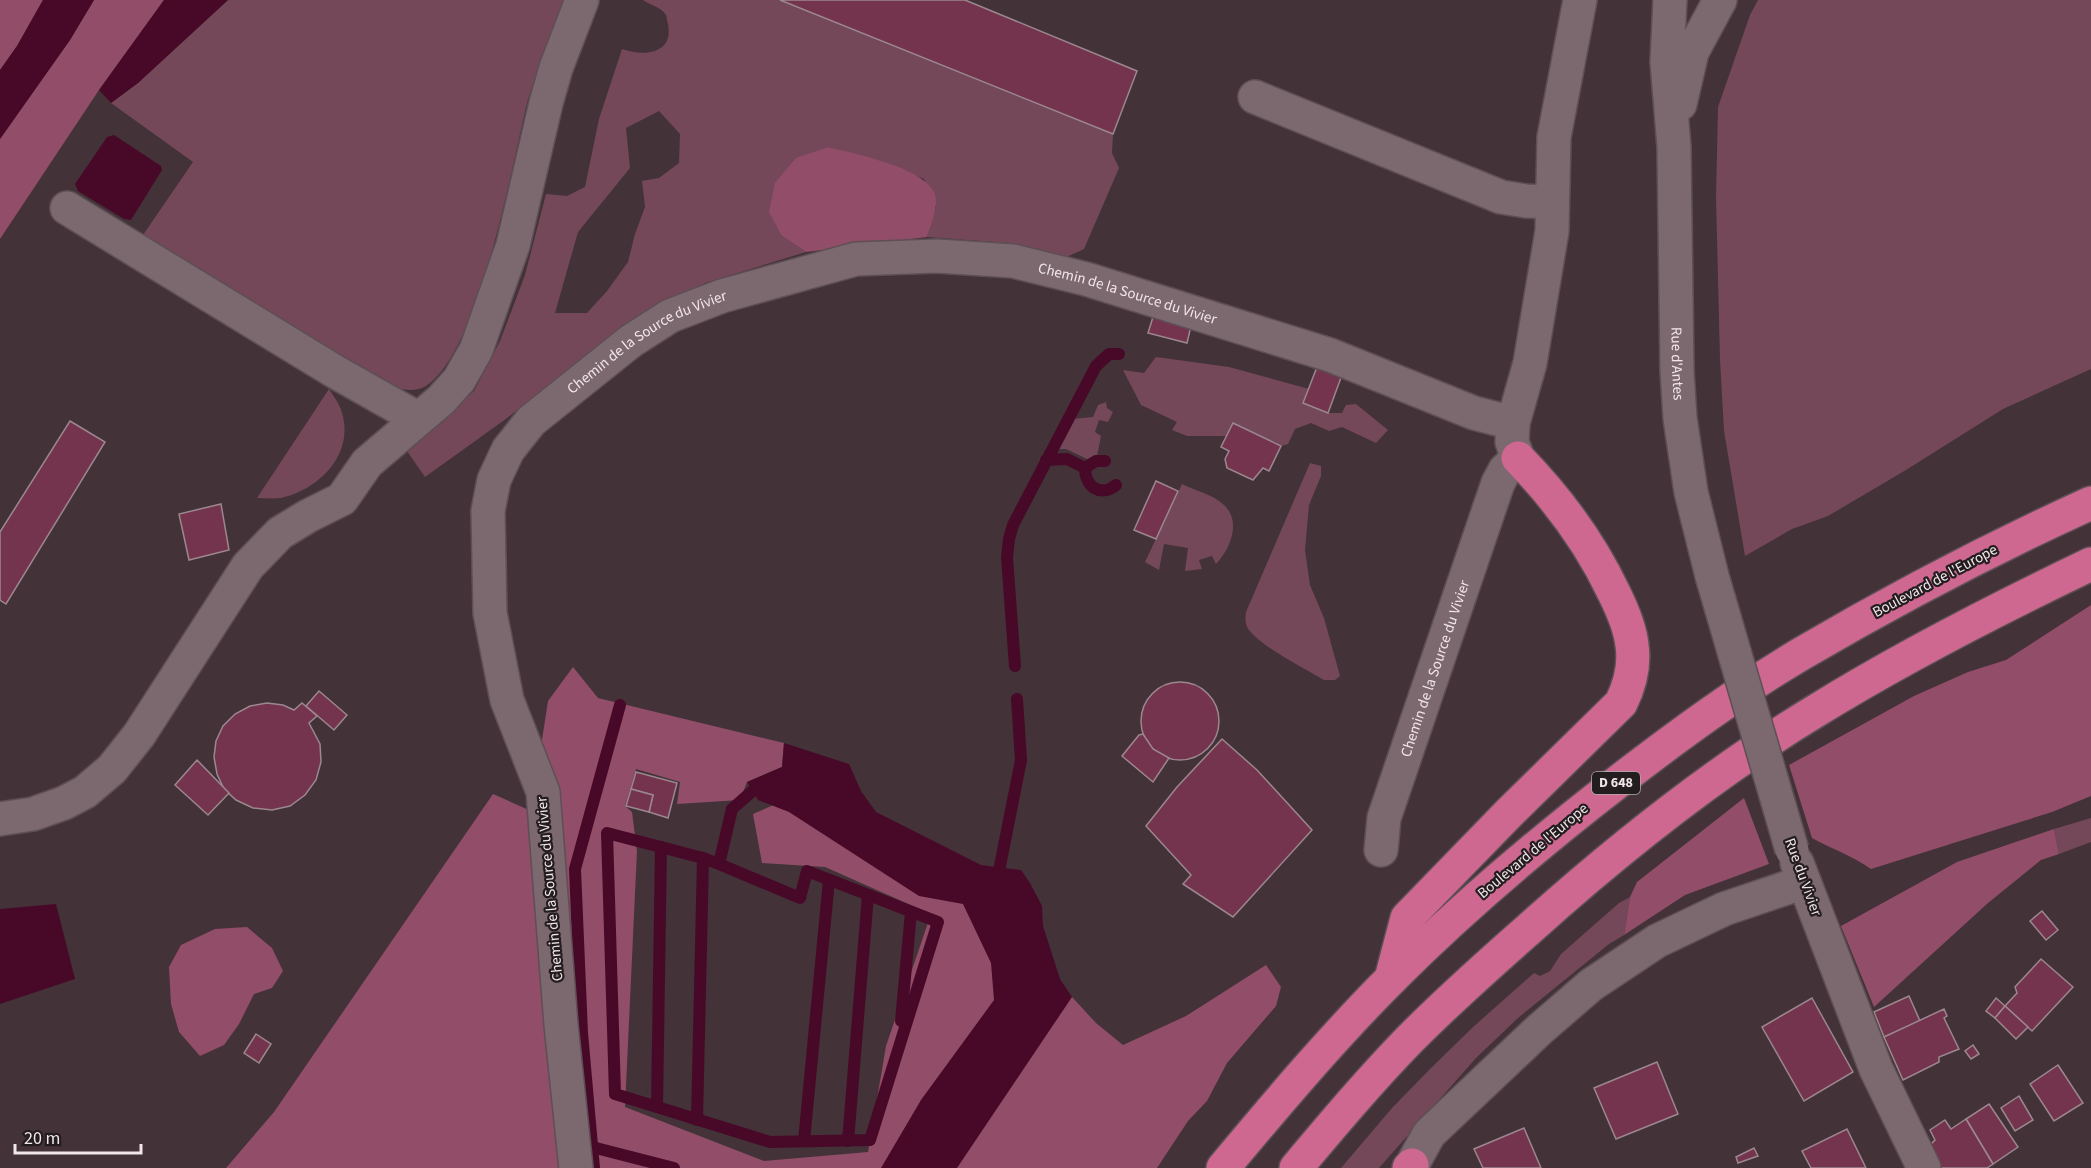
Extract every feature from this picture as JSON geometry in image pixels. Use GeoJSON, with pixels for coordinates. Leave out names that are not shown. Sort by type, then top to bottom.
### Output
{"type":"FeatureCollection","features":[{"type":"Feature","properties":{"kind":"highway"},"geometry":{"type":"LineString","coordinates":[[1391,979],[1407,918],[1621,703],[1630,685],[1632,645],[1624,613],[1604,571],[1576,525],[1518,458]]}},
{"type":"Feature","properties":{"kind":"highway","name":"Boulevard de l'Europe"},"geometry":{"type":"LineString","coordinates":[[1224,1168],[1330,1043],[1454,918],[1527,854],[1655,753],[1717,709],[1799,656],[2028,532],[2091,503]]}},
{"type":"Feature","properties":{"kind":"highway"},"geometry":{"type":"LineString","coordinates":[[1296,1168],[1410,1040],[1472,979],[1603,863],[1670,811],[1731,766],[1841,696],[1964,627],[2091,564]]}},
{"type":"Feature","properties":{"kind":"street"},"geometry":{"type":"LineString","coordinates":[[0,819],[33,814],[64,803],[85,792],[112,769],[139,735],[248,566],[280,533],[342,499],[367,463],[417,418],[441,400],[459,380],[476,350],[513,245],[546,103],[556,68],[582,0]]}},
{"type":"Feature","properties":{"kind":"street"},"geometry":{"type":"LineString","coordinates":[[1518,458],[1512,442],[1513,423],[1532,352],[1552,231],[1554,137],[1580,0]]}},
{"type":"Feature","properties":{"kind":"street","name":"Rue d'Antes"},"geometry":{"type":"LineString","coordinates":[[1670,0],[1666,62],[1674,147],[1677,371],[1680,418],[1690,492],[1712,576]]}},
{"type":"Feature","properties":{"kind":"street","name":"Rue d'Antes"},"geometry":{"type":"LineString","coordinates":[[1674,147],[1683,87],[1692,52],[1720,0]]}},
{"type":"Feature","properties":{"kind":"street"},"geometry":{"type":"LineString","coordinates":[[1255,97],[1501,196],[1526,201],[1551,202]]}},
{"type":"Feature","properties":{"kind":"street"},"geometry":{"type":"LineString","coordinates":[[67,208],[334,371],[417,418]]}},
{"type":"Feature","properties":{"kind":"street","name":"Chemin de la Source du Vivier"},"geometry":{"type":"LineString","coordinates":[[576,1168],[561,1025],[543,792],[507,700],[492,624],[488,511],[494,480],[508,450],[531,421],[631,340],[670,316],[722,296],[793,274],[856,259],[937,256],[1013,261],[1086,279],[1330,355],[1474,413],[1513,423]]}},
{"type":"Feature","properties":{"kind":"street","name":"Chemin de la Source du Vivier"},"geometry":{"type":"LineString","coordinates":[[1380,850],[1384,818],[1498,483],[1505,470],[1518,458]]}},
{"type":"Feature","properties":{"kind":"street","name":"Rue du Vivier"},"geometry":{"type":"LineString","coordinates":[[1712,576],[1792,850],[1876,1069],[1924,1168]]}},
{"type":"Feature","properties":{"kind":"street"},"geometry":{"type":"LineString","coordinates":[[1412,1167],[1430,1134],[1539,1030],[1592,985],[1657,941],[1724,909],[1804,882]]}},
{"type":"Feature","properties":{"kind":"shaded area"},"geometry":{"type":"Polygon","coordinates":[[[0,0],[43,0],[17,46],[0,70],[0,0]]]}},
{"type":"Feature","properties":{"kind":"shaded area"},"geometry":{"type":"Polygon","coordinates":[[[43,0],[94,0],[70,40],[0,139],[0,70],[17,46],[43,0]]]}},
{"type":"Feature","properties":{"kind":"shaded area"},"geometry":{"type":"Polygon","coordinates":[[[94,0],[164,0],[99,90],[0,239],[0,139],[70,40],[94,0]]]}},
{"type":"Feature","properties":{"kind":"shaded area"},"geometry":{"type":"Polygon","coordinates":[[[164,0],[228,0],[138,83],[111,103],[99,90],[164,0]]]}},
{"type":"Feature","properties":{"kind":"shaded area"},"geometry":{"type":"Polygon","coordinates":[[[228,0],[565,0],[529,97],[491,255],[477,298],[462,336],[445,367],[426,386],[410,390],[382,383],[143,235],[193,162],[111,103],[138,83],[228,0]]]}},
{"type":"Feature","properties":{"kind":"shaded area"},"geometry":{"type":"Polygon","coordinates":[[[643,0],[780,0],[1113,134],[1112,153],[1119,168],[1084,249],[1062,259],[994,242],[927,237],[936,207],[924,179],[883,162],[829,147],[782,236],[806,252],[705,283],[664,305],[575,366],[425,477],[407,451],[474,391],[500,341],[525,275],[546,194],[567,196],[585,187],[599,119],[622,49],[648,53],[656,51],[666,42],[669,34],[666,15],[643,0]],[[659,111],[626,128],[630,168],[578,232],[555,313],[587,313],[607,291],[628,262],[645,207],[642,181],[659,178],[679,163],[680,134],[659,111]]]}},
{"type":"Feature","properties":{"kind":"shaded area"},"geometry":{"type":"Polygon","coordinates":[[[1758,0],[2091,0],[2091,369],[2003,409],[1828,516],[1792,529],[1745,556],[1724,431],[1716,197],[1718,107],[1750,15],[1758,0]]]}},
{"type":"Feature","properties":{"kind":"shaded area"},"geometry":{"type":"Polygon","coordinates":[[[114,135],[161,166],[162,170],[131,220],[124,219],[78,191],[75,184],[107,137],[114,135]]]}},
{"type":"Feature","properties":{"kind":"shaded area"},"geometry":{"type":"Polygon","coordinates":[[[829,147],[887,163],[916,175],[927,183],[934,192],[936,203],[927,237],[806,252],[782,236],[769,212],[775,183],[796,158],[829,147]]]}},
{"type":"Feature","properties":{"kind":"shaded area"},"geometry":{"type":"Polygon","coordinates":[[[1156,357],[1229,367],[1309,389],[1304,403],[1328,413],[1342,413],[1346,405],[1356,404],[1388,430],[1376,443],[1342,427],[1329,431],[1311,423],[1295,429],[1288,444],[1281,446],[1233,423],[1227,436],[1187,436],[1172,430],[1177,422],[1141,405],[1123,370],[1144,373],[1156,357]]]}},
{"type":"Feature","properties":{"kind":"shaded area"},"geometry":{"type":"Polygon","coordinates":[[[329,389],[339,405],[344,421],[344,437],[333,465],[310,486],[296,493],[281,498],[257,498],[329,389]]]}},
{"type":"Feature","properties":{"kind":"shaded area"},"geometry":{"type":"Polygon","coordinates":[[[1106,402],[1107,408],[1113,412],[1108,422],[1099,420],[1095,432],[1101,436],[1097,456],[1087,459],[1066,449],[1056,449],[1072,419],[1093,417],[1098,405],[1106,402]]]}},
{"type":"Feature","properties":{"kind":"shaded area"},"geometry":{"type":"Polygon","coordinates":[[[1310,463],[1321,466],[1321,476],[1309,505],[1305,550],[1310,585],[1324,618],[1340,676],[1335,680],[1324,680],[1273,650],[1255,637],[1246,622],[1246,612],[1310,463]]]}},
{"type":"Feature","properties":{"kind":"shaded area"},"geometry":{"type":"Polygon","coordinates":[[[1182,484],[1224,505],[1232,519],[1232,535],[1226,551],[1216,564],[1212,556],[1199,560],[1202,569],[1185,571],[1188,548],[1164,544],[1159,570],[1145,562],[1182,484]]]}},
{"type":"Feature","properties":{"kind":"shaded area"},"geometry":{"type":"Polygon","coordinates":[[[2091,605],[2091,796],[2052,812],[1871,869],[1812,838],[1789,765],[1914,696],[1968,672],[2006,660],[2091,605]]]}},
{"type":"Feature","properties":{"kind":"shaded area"},"geometry":{"type":"Polygon","coordinates":[[[573,667],[598,698],[784,743],[782,767],[747,782],[740,800],[677,804],[680,782],[636,769],[625,806],[632,812],[637,851],[625,1107],[764,1161],[868,1152],[886,1046],[931,914],[825,867],[762,863],[753,814],[818,786],[932,862],[1036,992],[1072,997],[1096,1023],[1123,1045],[1186,1016],[1266,965],[1281,987],[1276,1006],[1227,1063],[1207,1101],[1188,1121],[1157,1168],[226,1168],[274,1112],[493,794],[531,811],[548,701],[573,667]]]}},
{"type":"Feature","properties":{"kind":"shaded area"},"geometry":{"type":"Polygon","coordinates":[[[784,743],[849,764],[861,791],[876,812],[981,865],[1021,870],[1042,906],[1043,926],[1060,979],[1072,997],[957,1168],[881,1168],[921,1100],[994,1000],[991,963],[963,904],[919,896],[789,812],[758,800],[747,782],[782,767],[784,743]]]}},
{"type":"Feature","properties":{"kind":"shaded area"},"geometry":{"type":"Polygon","coordinates":[[[1744,798],[1769,864],[1685,895],[1624,935],[1630,897],[1637,882],[1744,798]]]}},
{"type":"Feature","properties":{"kind":"shaded area"},"geometry":{"type":"Polygon","coordinates":[[[2091,818],[2091,842],[2059,854],[2054,829],[2091,818]]]}},
{"type":"Feature","properties":{"kind":"shaded area"},"geometry":{"type":"Polygon","coordinates":[[[2054,829],[2059,854],[2041,860],[1988,903],[1874,1007],[1841,926],[1957,862],[2054,829]]]}},
{"type":"Feature","properties":{"kind":"shaded area"},"geometry":{"type":"Polygon","coordinates":[[[1630,897],[1624,935],[1609,944],[1518,1018],[1476,1058],[1379,1168],[1341,1168],[1392,1108],[1472,1028],[1534,973],[1540,976],[1550,971],[1561,954],[1619,903],[1630,897]]]}},
{"type":"Feature","properties":{"kind":"shaded area"},"geometry":{"type":"Polygon","coordinates":[[[56,904],[75,979],[0,1004],[0,909],[56,904]]]}},
{"type":"Feature","properties":{"kind":"shaded area"},"geometry":{"type":"Polygon","coordinates":[[[247,927],[272,948],[283,971],[272,988],[254,994],[239,1024],[224,1045],[200,1056],[179,1032],[171,1004],[169,967],[181,945],[215,929],[247,927]]]}},
{"type":"Feature","properties":{"kind":"building"},"geometry":{"type":"Polygon","coordinates":[[[780,0],[965,0],[1137,71],[1113,134],[780,0]]]}},
{"type":"Feature","properties":{"kind":"building"},"geometry":{"type":"Polygon","coordinates":[[[1153,317],[1191,326],[1187,343],[1148,333],[1153,317]]]}},
{"type":"Feature","properties":{"kind":"building"},"geometry":{"type":"Polygon","coordinates":[[[1317,367],[1342,375],[1328,413],[1303,403],[1317,367]]]}},
{"type":"Feature","properties":{"kind":"building"},"geometry":{"type":"Polygon","coordinates":[[[70,421],[105,442],[6,604],[0,600],[0,532],[70,421]]]}},
{"type":"Feature","properties":{"kind":"building"},"geometry":{"type":"Polygon","coordinates":[[[1233,423],[1281,446],[1269,471],[1263,468],[1253,480],[1227,468],[1225,459],[1229,451],[1221,447],[1233,423]]]}},
{"type":"Feature","properties":{"kind":"building"},"geometry":{"type":"Polygon","coordinates":[[[1156,481],[1178,491],[1156,539],[1134,530],[1156,481]]]}},
{"type":"Feature","properties":{"kind":"building"},"geometry":{"type":"Polygon","coordinates":[[[221,504],[229,550],[189,560],[179,514],[221,504]]]}},
{"type":"Feature","properties":{"kind":"building"},"geometry":{"type":"Polygon","coordinates":[[[1180,682],[1195,685],[1207,694],[1216,706],[1219,721],[1216,736],[1207,748],[1195,757],[1180,760],[1165,757],[1153,748],[1144,736],[1141,721],[1144,706],[1153,694],[1165,685],[1180,682]]]}},
{"type":"Feature","properties":{"kind":"building"},"geometry":{"type":"Polygon","coordinates":[[[319,691],[347,715],[334,730],[306,706],[319,691]]]}},
{"type":"Feature","properties":{"kind":"building"},"geometry":{"type":"Polygon","coordinates":[[[267,703],[283,705],[294,710],[302,703],[317,716],[309,723],[320,744],[321,762],[316,780],[305,795],[290,806],[272,810],[253,808],[236,800],[224,789],[217,774],[214,757],[216,741],[223,726],[235,714],[250,706],[267,703]]]}},
{"type":"Feature","properties":{"kind":"building"},"geometry":{"type":"Polygon","coordinates":[[[1143,734],[1153,749],[1169,758],[1153,782],[1122,756],[1139,735],[1143,734]]]}},
{"type":"Feature","properties":{"kind":"building"},"geometry":{"type":"Polygon","coordinates":[[[1222,739],[1257,770],[1312,830],[1233,917],[1183,884],[1191,875],[1146,826],[1177,787],[1222,739]]]}},
{"type":"Feature","properties":{"kind":"building"},"geometry":{"type":"Polygon","coordinates":[[[197,760],[229,793],[208,815],[175,785],[197,760]]]}},
{"type":"Feature","properties":{"kind":"building"},"geometry":{"type":"Polygon","coordinates":[[[636,772],[677,783],[668,818],[649,812],[653,795],[631,789],[636,772]]]}},
{"type":"Feature","properties":{"kind":"building"},"geometry":{"type":"Polygon","coordinates":[[[631,789],[653,795],[649,812],[626,806],[631,789]]]}},
{"type":"Feature","properties":{"kind":"building"},"geometry":{"type":"Polygon","coordinates":[[[2042,911],[2058,930],[2046,940],[2030,921],[2042,911]]]}},
{"type":"Feature","properties":{"kind":"building"},"geometry":{"type":"Polygon","coordinates":[[[2041,959],[2073,987],[2032,1031],[2005,1006],[2017,993],[2015,987],[2041,959]]]}},
{"type":"Feature","properties":{"kind":"building"},"geometry":{"type":"Polygon","coordinates":[[[1909,996],[1920,1021],[1884,1037],[1874,1012],[1909,996]]]}},
{"type":"Feature","properties":{"kind":"building"},"geometry":{"type":"Polygon","coordinates":[[[1812,998],[1853,1072],[1804,1101],[1762,1027],[1812,998]]]}},
{"type":"Feature","properties":{"kind":"building"},"geometry":{"type":"Polygon","coordinates":[[[1996,998],[2005,1006],[1995,1018],[1986,1011],[1996,998]]]}},
{"type":"Feature","properties":{"kind":"building"},"geometry":{"type":"Polygon","coordinates":[[[2005,1006],[2028,1027],[2016,1039],[1995,1018],[2005,1006]]]}},
{"type":"Feature","properties":{"kind":"building"},"geometry":{"type":"Polygon","coordinates":[[[1944,1009],[1947,1016],[1944,1018],[1959,1049],[1939,1057],[1939,1062],[1903,1080],[1884,1037],[1944,1009]]]}},
{"type":"Feature","properties":{"kind":"building"},"geometry":{"type":"Polygon","coordinates":[[[256,1034],[271,1044],[259,1063],[244,1053],[256,1034]]]}},
{"type":"Feature","properties":{"kind":"building"},"geometry":{"type":"Polygon","coordinates":[[[1973,1045],[1979,1054],[1971,1059],[1965,1051],[1973,1045]]]}},
{"type":"Feature","properties":{"kind":"building"},"geometry":{"type":"Polygon","coordinates":[[[1657,1062],[1678,1114],[1616,1139],[1594,1088],[1657,1062]]]}},
{"type":"Feature","properties":{"kind":"building"},"geometry":{"type":"Polygon","coordinates":[[[2058,1065],[2083,1103],[2054,1121],[2030,1084],[2058,1065]]]}},
{"type":"Feature","properties":{"kind":"building"},"geometry":{"type":"Polygon","coordinates":[[[2019,1096],[2033,1120],[2015,1131],[2001,1108],[2019,1096]]]}},
{"type":"Feature","properties":{"kind":"building"},"geometry":{"type":"Polygon","coordinates":[[[1989,1104],[2018,1147],[1993,1164],[1966,1119],[1989,1104]]]}},
{"type":"Feature","properties":{"kind":"building"},"geometry":{"type":"Polygon","coordinates":[[[1966,1119],[1993,1164],[1987,1168],[1941,1168],[1930,1145],[1935,1140],[1930,1130],[1945,1120],[1951,1129],[1966,1119]]]}},
{"type":"Feature","properties":{"kind":"building"},"geometry":{"type":"Polygon","coordinates":[[[1524,1128],[1541,1168],[1483,1168],[1474,1149],[1524,1128]]]}},
{"type":"Feature","properties":{"kind":"building"},"geometry":{"type":"Polygon","coordinates":[[[1847,1129],[1866,1168],[1811,1168],[1802,1151],[1847,1129]]]}},
{"type":"Feature","properties":{"kind":"building"},"geometry":{"type":"Polygon","coordinates":[[[1754,1148],[1758,1156],[1738,1163],[1736,1157],[1754,1148]]]}},
{"type":"Feature","properties":{"kind":"waterway"},"geometry":{"type":"LineString","coordinates":[[1015,666],[1007,557],[1013,525],[1096,366],[1109,354],[1119,354]]}},
{"type":"Feature","properties":{"kind":"waterway"},"geometry":{"type":"LineString","coordinates":[[1046,460],[1067,459],[1085,468],[1096,461],[1105,461]]}},
{"type":"Feature","properties":{"kind":"waterway"},"geometry":{"type":"LineString","coordinates":[[1085,468],[1088,480],[1094,488],[1104,490],[1116,485]]}},
{"type":"Feature","properties":{"kind":"waterway"},"geometry":{"type":"LineString","coordinates":[[997,881],[1021,760],[1017,699]]}},
{"type":"Feature","properties":{"kind":"waterway"},"geometry":{"type":"LineString","coordinates":[[594,1168],[582,1033],[575,869],[620,705]]}},
{"type":"Feature","properties":{"kind":"waterway"},"geometry":{"type":"LineString","coordinates":[[719,864],[800,898],[807,871],[938,922],[870,1140],[770,1142],[615,1094],[607,833],[719,864],[732,809],[757,787],[767,784]]}},
{"type":"Feature","properties":{"kind":"waterway"},"geometry":{"type":"LineString","coordinates":[[657,1107],[661,847]]}},
{"type":"Feature","properties":{"kind":"waterway"},"geometry":{"type":"LineString","coordinates":[[697,1120],[703,858]]}},
{"type":"Feature","properties":{"kind":"waterway"},"geometry":{"type":"LineString","coordinates":[[804,1141],[829,880]]}},
{"type":"Feature","properties":{"kind":"waterway"},"geometry":{"type":"LineString","coordinates":[[848,1141],[868,895]]}},
{"type":"Feature","properties":{"kind":"waterway"},"geometry":{"type":"LineString","coordinates":[[901,1021],[911,912]]}},
{"type":"Feature","properties":{"kind":"waterway"},"geometry":{"type":"LineString","coordinates":[[592,1147],[674,1168]]}}]}
